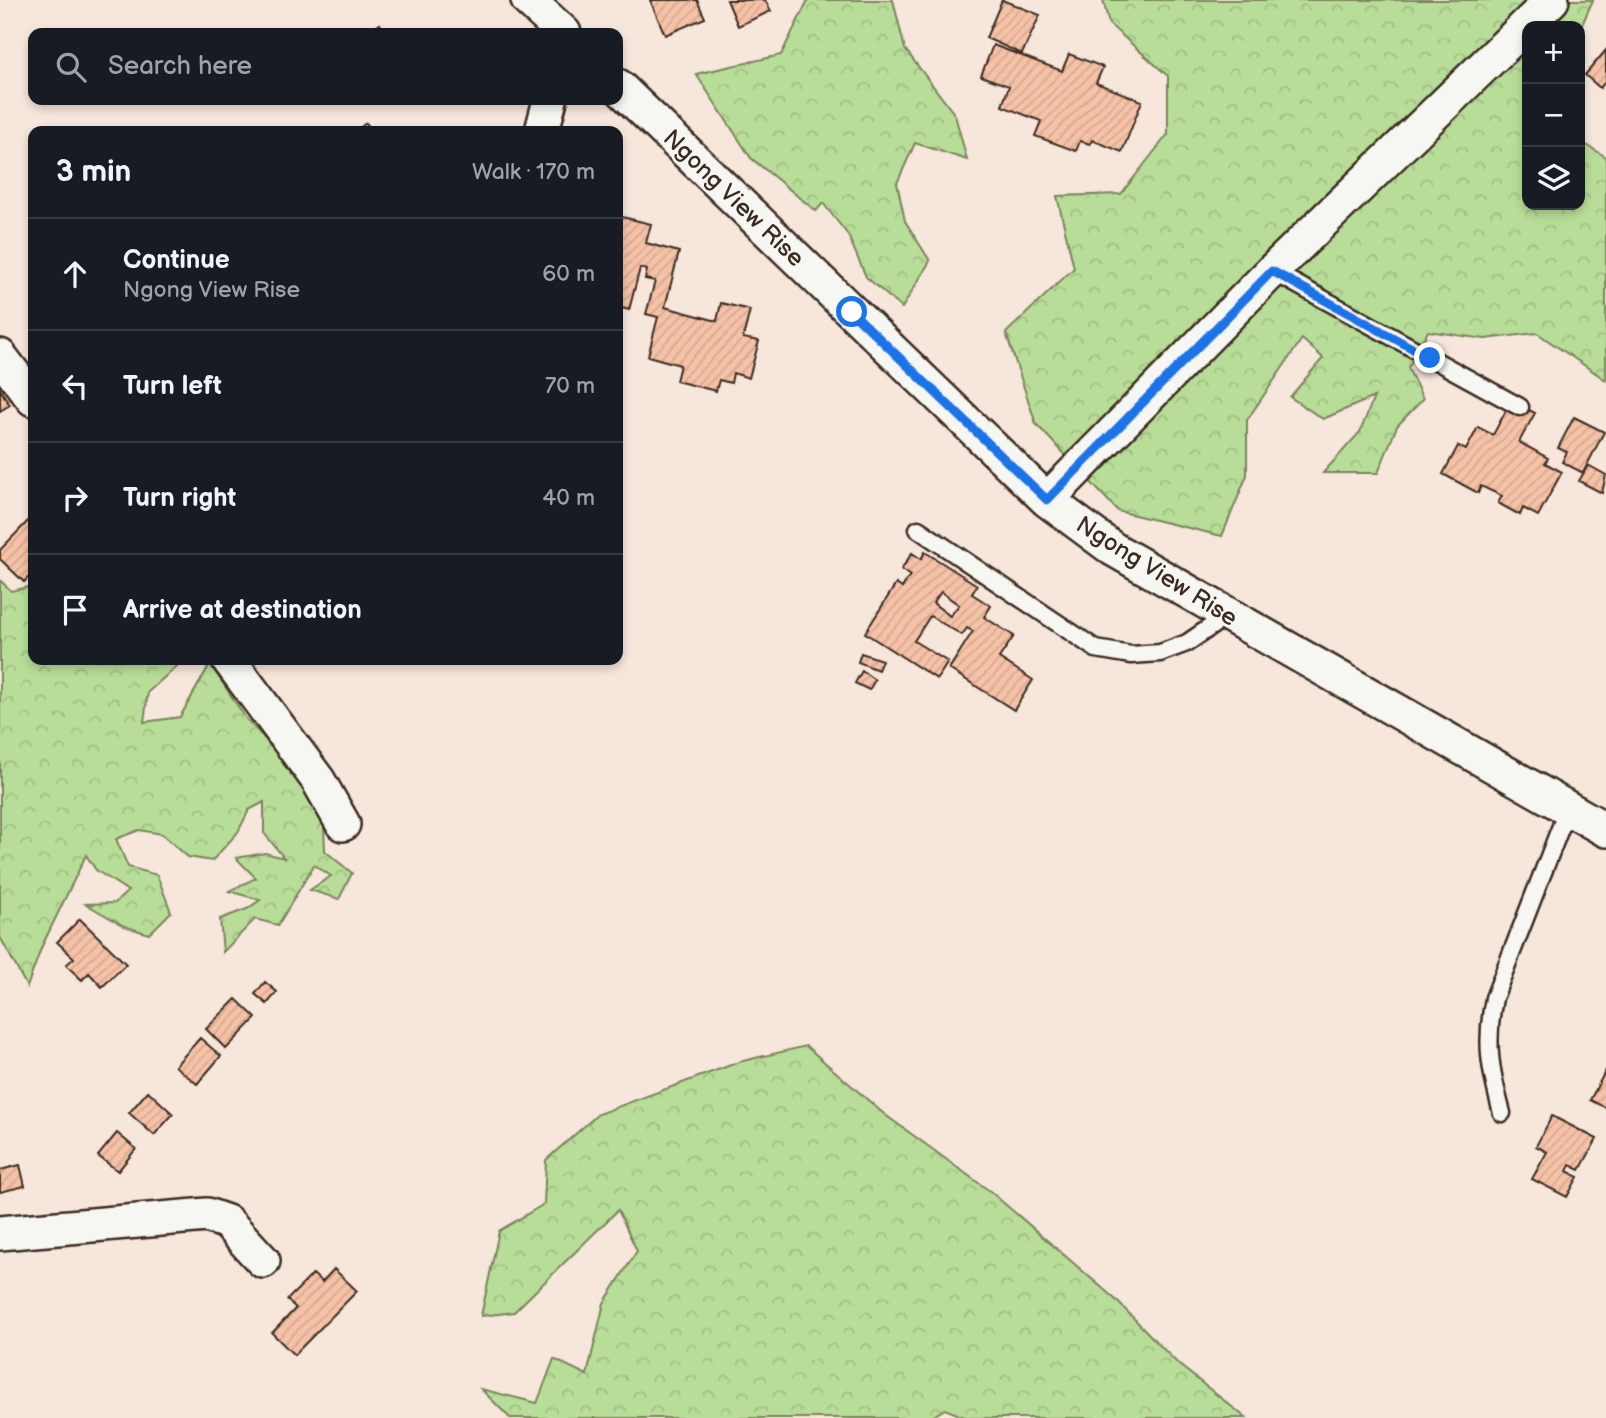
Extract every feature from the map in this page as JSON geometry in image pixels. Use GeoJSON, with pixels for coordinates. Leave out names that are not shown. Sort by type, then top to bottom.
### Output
{"type":"FeatureCollection","features":[{"type":"Feature","properties":{"kind":"street"},"geometry":{"type":"LineString","coordinates":[[528,0],[559,28]]}},
{"type":"Feature","properties":{"kind":"street"},"geometry":{"type":"LineString","coordinates":[[1047,500],[1272,271],[1552,0]]}},
{"type":"Feature","properties":{"kind":"street","name":"Ngong View Rise"},"geometry":{"type":"LineString","coordinates":[[623,91],[1047,500],[1113,549],[1606,830]]}},
{"type":"Feature","properties":{"kind":"street"},"geometry":{"type":"LineString","coordinates":[[543,126],[549,105]]}},
{"type":"Feature","properties":{"kind":"street"},"geometry":{"type":"LineString","coordinates":[[0,356],[28,392]]}},
{"type":"Feature","properties":{"kind":"street"},"geometry":{"type":"LineString","coordinates":[[233,665],[318,780],[344,824]]}},
{"type":"Feature","properties":{"kind":"street"},"geometry":{"type":"LineString","coordinates":[[0,1233],[207,1215],[226,1222],[263,1261]]}},
{"type":"Feature","properties":{"kind":"lane"},"geometry":{"type":"LineString","coordinates":[[1272,271],[1520,407]]}},
{"type":"Feature","properties":{"kind":"lane"},"geometry":{"type":"LineString","coordinates":[[918,529],[1096,649],[1131,655],[1160,653],[1188,643],[1228,615]]}},
{"type":"Feature","properties":{"kind":"lane"},"geometry":{"type":"LineString","coordinates":[[1502,1112],[1488,1062],[1491,1011],[1568,808]]}},
{"type":"Feature","properties":{"kind":"green space"},"geometry":{"type":"Polygon","coordinates":[[[808,0],[893,0],[905,49],[955,115],[967,160],[915,143],[897,183],[905,221],[930,261],[902,308],[866,277],[848,235],[823,203],[816,211],[751,158],[696,74],[781,55],[808,0]]]}},
{"type":"Feature","properties":{"kind":"green space"},"geometry":{"type":"Polygon","coordinates":[[[1103,0],[1593,0],[1584,21],[1522,21],[1522,210],[1585,210],[1585,144],[1606,157],[1606,380],[1537,333],[1485,339],[1428,331],[1408,368],[1423,399],[1397,426],[1378,473],[1323,473],[1360,432],[1374,397],[1323,419],[1290,397],[1323,358],[1302,339],[1247,420],[1247,475],[1222,536],[1118,511],[1036,424],[1006,333],[1074,268],[1057,196],[1121,194],[1168,134],[1168,76],[1109,24],[1103,0]]]}},
{"type":"Feature","properties":{"kind":"green space"},"geometry":{"type":"Polygon","coordinates":[[[0,580],[11,591],[28,587],[28,665],[177,665],[148,692],[144,722],[180,717],[211,665],[247,720],[285,760],[324,825],[325,851],[352,873],[339,899],[310,890],[331,876],[314,865],[278,925],[255,919],[223,952],[220,919],[247,909],[260,900],[229,891],[256,878],[236,858],[265,853],[284,858],[264,833],[264,802],[249,810],[238,832],[212,861],[188,857],[162,834],[139,830],[116,839],[128,867],[157,875],[171,912],[149,934],[124,926],[86,904],[115,903],[128,891],[96,870],[86,855],[42,946],[27,987],[0,937],[0,580]]]}},
{"type":"Feature","properties":{"kind":"green space"},"geometry":{"type":"Polygon","coordinates":[[[806,1046],[884,1114],[991,1192],[1115,1299],[1178,1364],[1246,1418],[967,1418],[945,1409],[930,1418],[510,1418],[481,1389],[537,1403],[554,1359],[587,1375],[604,1303],[637,1251],[618,1210],[514,1312],[481,1316],[499,1231],[544,1204],[546,1160],[598,1114],[739,1062],[806,1046]]]}},
{"type":"Feature","properties":{"kind":"building"},"geometry":{"type":"Polygon","coordinates":[[[650,0],[697,0],[705,18],[665,35],[650,0]]]}},
{"type":"Feature","properties":{"kind":"building"},"geometry":{"type":"Polygon","coordinates":[[[727,0],[765,0],[771,11],[738,26],[727,0]]]}},
{"type":"Feature","properties":{"kind":"building"},"geometry":{"type":"Polygon","coordinates":[[[1002,0],[1040,15],[1022,54],[986,38],[1002,0]]]}},
{"type":"Feature","properties":{"kind":"building"},"geometry":{"type":"Polygon","coordinates":[[[993,45],[1062,71],[1069,54],[1103,67],[1096,83],[1142,101],[1122,152],[1092,140],[1090,144],[1080,141],[1076,151],[1035,136],[1041,121],[1002,106],[1009,86],[981,76],[993,45]]]}},
{"type":"Feature","properties":{"kind":"building"},"geometry":{"type":"Polygon","coordinates":[[[1606,50],[1606,81],[1600,88],[1585,75],[1606,50]]]}},
{"type":"Feature","properties":{"kind":"building"},"geometry":{"type":"Polygon","coordinates":[[[623,217],[651,224],[646,243],[679,252],[665,307],[717,321],[721,303],[750,310],[743,338],[759,341],[749,378],[733,373],[731,383],[719,380],[716,391],[676,381],[680,365],[648,356],[658,317],[646,314],[655,281],[645,279],[647,270],[640,268],[629,310],[623,308],[623,217]]]}},
{"type":"Feature","properties":{"kind":"building"},"geometry":{"type":"Polygon","coordinates":[[[0,389],[10,405],[0,411],[0,389]]]}},
{"type":"Feature","properties":{"kind":"building"},"geometry":{"type":"Polygon","coordinates":[[[1511,401],[1535,413],[1519,442],[1548,458],[1545,463],[1562,472],[1538,516],[1523,508],[1520,515],[1498,503],[1502,496],[1481,486],[1478,493],[1443,474],[1458,446],[1466,450],[1478,427],[1493,435],[1511,401]]]}},
{"type":"Feature","properties":{"kind":"building"},"geometry":{"type":"Polygon","coordinates":[[[1574,417],[1604,432],[1583,473],[1562,462],[1567,452],[1558,448],[1574,417]]]}},
{"type":"Feature","properties":{"kind":"building"},"geometry":{"type":"Polygon","coordinates":[[[1588,465],[1606,475],[1602,493],[1579,481],[1588,465]]]}},
{"type":"Feature","properties":{"kind":"building"},"geometry":{"type":"Polygon","coordinates":[[[28,521],[28,578],[24,582],[0,559],[0,550],[28,521]]]}},
{"type":"Feature","properties":{"kind":"building"},"geometry":{"type":"Polygon","coordinates":[[[925,552],[977,585],[972,594],[991,606],[984,617],[1014,636],[999,658],[1033,680],[1014,710],[949,669],[973,631],[967,628],[962,635],[930,616],[914,641],[948,662],[937,679],[865,633],[896,584],[902,588],[910,575],[901,570],[912,553],[921,559],[925,552]],[[941,592],[933,603],[950,616],[959,605],[941,592]]]}},
{"type":"Feature","properties":{"kind":"building"},"geometry":{"type":"Polygon","coordinates":[[[861,653],[882,660],[878,670],[858,662],[861,653]]]}},
{"type":"Feature","properties":{"kind":"building"},"geometry":{"type":"Polygon","coordinates":[[[862,671],[875,680],[869,690],[855,683],[862,671]]]}},
{"type":"Feature","properties":{"kind":"building"},"geometry":{"type":"Polygon","coordinates":[[[80,919],[126,964],[102,987],[89,973],[82,980],[66,965],[74,958],[57,942],[80,919]]]}},
{"type":"Feature","properties":{"kind":"building"},"geometry":{"type":"Polygon","coordinates":[[[265,982],[277,992],[267,1004],[255,994],[265,982]]]}},
{"type":"Feature","properties":{"kind":"building"},"geometry":{"type":"Polygon","coordinates":[[[236,999],[256,1018],[226,1049],[206,1029],[236,999]]]}},
{"type":"Feature","properties":{"kind":"building"},"geometry":{"type":"Polygon","coordinates":[[[200,1038],[221,1056],[197,1084],[175,1066],[200,1038]]]}},
{"type":"Feature","properties":{"kind":"building"},"geometry":{"type":"Polygon","coordinates":[[[1606,1070],[1606,1108],[1590,1100],[1606,1070]]]}},
{"type":"Feature","properties":{"kind":"building"},"geometry":{"type":"Polygon","coordinates":[[[148,1091],[173,1114],[154,1135],[129,1113],[148,1091]]]}},
{"type":"Feature","properties":{"kind":"building"},"geometry":{"type":"Polygon","coordinates":[[[1552,1116],[1597,1139],[1580,1170],[1570,1165],[1567,1171],[1578,1177],[1567,1197],[1532,1179],[1547,1152],[1536,1146],[1552,1116]]]}},
{"type":"Feature","properties":{"kind":"building"},"geometry":{"type":"Polygon","coordinates":[[[117,1133],[136,1149],[118,1171],[98,1156],[117,1133]]]}},
{"type":"Feature","properties":{"kind":"building"},"geometry":{"type":"Polygon","coordinates":[[[20,1165],[25,1186],[0,1192],[0,1170],[20,1165]]]}},
{"type":"Feature","properties":{"kind":"building"},"geometry":{"type":"Polygon","coordinates":[[[334,1269],[357,1291],[294,1355],[272,1333],[296,1308],[287,1300],[313,1274],[322,1282],[334,1269]]]}},
{"type":"Feature","properties":{"kind":"route"},"geometry":{"type":"LineString","coordinates":[[852,312],[1047,500],[1272,271],[1430,358]]}}]}
